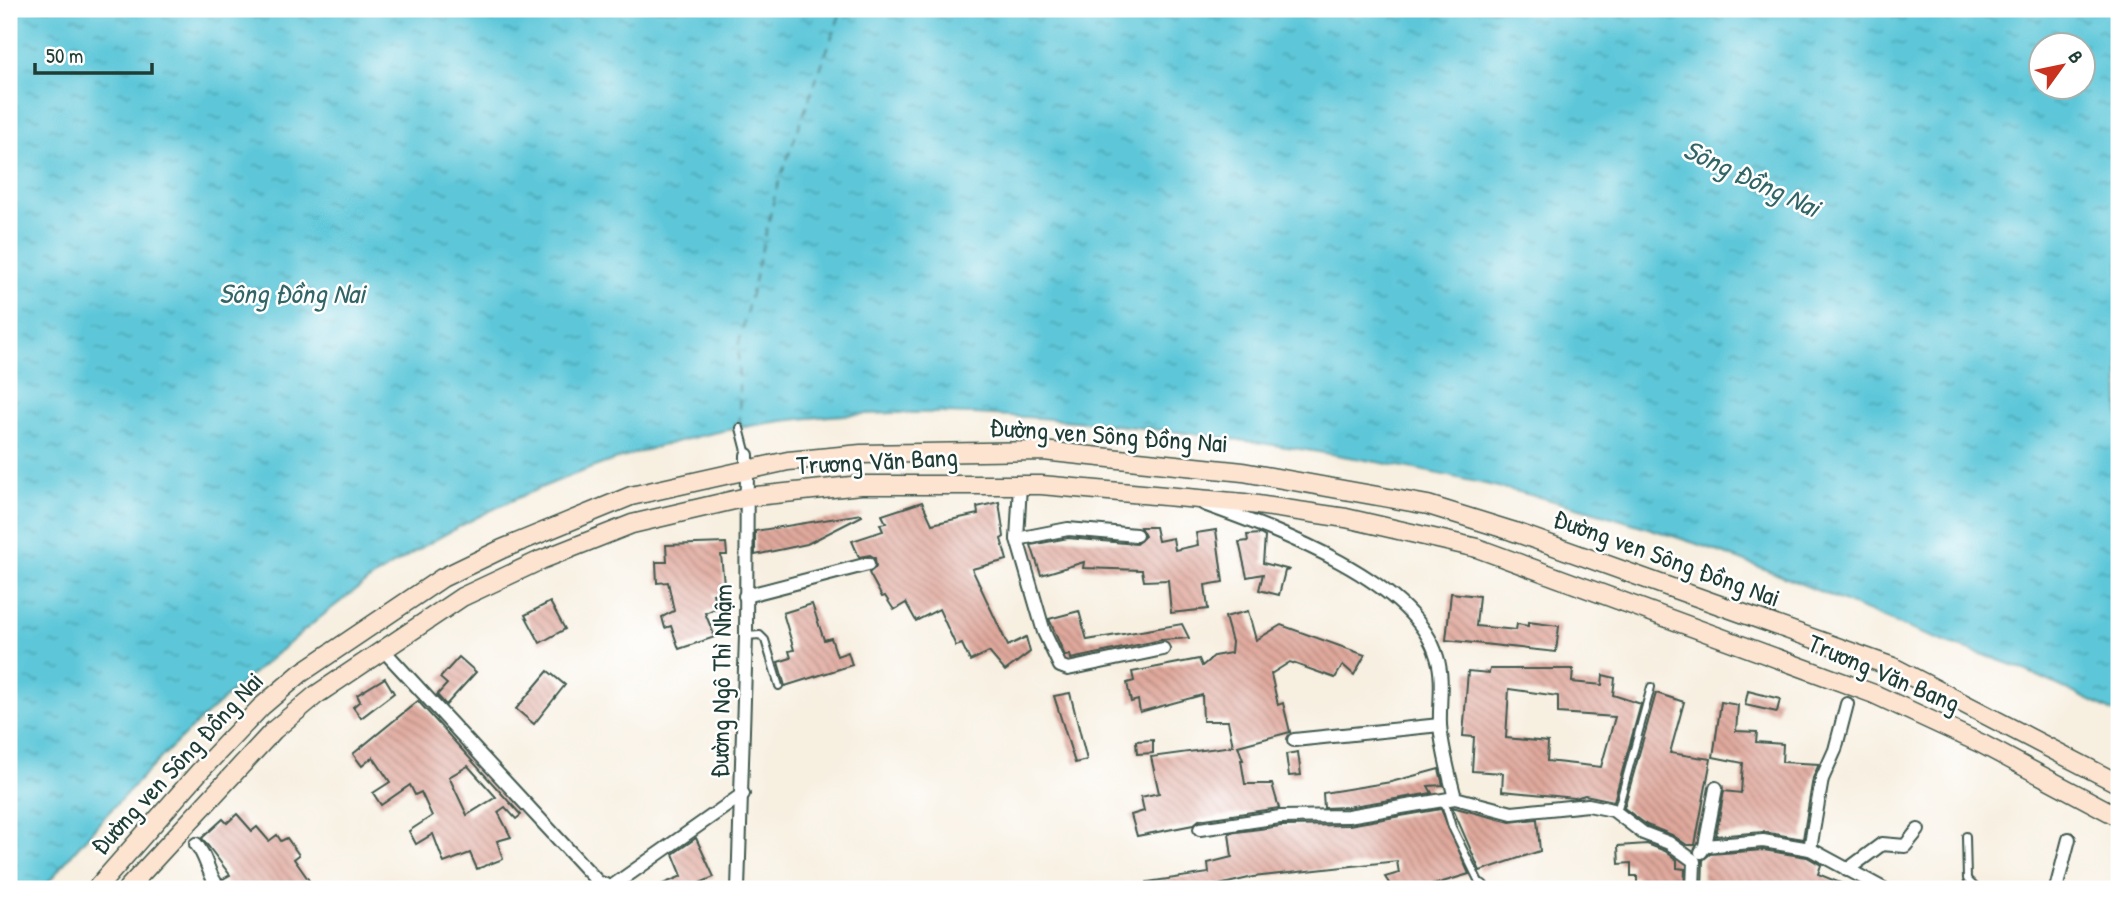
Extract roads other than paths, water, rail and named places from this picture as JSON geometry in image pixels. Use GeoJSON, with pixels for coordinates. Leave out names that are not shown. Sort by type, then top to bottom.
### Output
{"type":"FeatureCollection","features":[{"type":"Feature","properties":{"kind":"main road","name":"Đường ven Sông Đồng Nai"},"geometry":{"type":"LineString","coordinates":[[96,889],[199,772],[261,707],[302,673],[442,578],[502,549],[631,496],[747,466],[861,454],[1043,451],[1243,472],[1428,505],[1525,535],[1893,667],[2119,784]]}},
{"type":"Feature","properties":{"kind":"main road","name":"Trương Văn Bang"},"geometry":{"type":"LineString","coordinates":[[127,889],[274,730],[316,695],[462,597],[541,560],[632,524],[747,497],[862,485],[1020,485],[1186,498],[1346,518],[1477,548],[1874,694],[1993,749],[2119,817]]}},
{"type":"Feature","properties":{"kind":"street","name":"Đường Ngô Thì Nhậm"},"geometry":{"type":"LineString","coordinates":[[738,889],[743,794],[747,466]]}},
{"type":"Feature","properties":{"kind":"street"},"geometry":{"type":"LineString","coordinates":[[1020,485],[1017,539],[1044,632],[1060,666],[1068,669],[1163,649]]}},
{"type":"Feature","properties":{"kind":"street"},"geometry":{"type":"LineString","coordinates":[[1186,498],[1276,530],[1359,572],[1405,608],[1436,653],[1440,670],[1440,725],[1450,799]]}},
{"type":"Feature","properties":{"kind":"street"},"geometry":{"type":"LineString","coordinates":[[1017,539],[1068,528],[1136,535]]}},
{"type":"Feature","properties":{"kind":"street"},"geometry":{"type":"LineString","coordinates":[[745,596],[868,564]]}},
{"type":"Feature","properties":{"kind":"street"},"geometry":{"type":"LineString","coordinates":[[387,654],[598,881],[611,887],[743,794]]}},
{"type":"Feature","properties":{"kind":"street"},"geometry":{"type":"LineString","coordinates":[[1810,849],[1822,779],[1838,741],[1847,704]]}},
{"type":"Feature","properties":{"kind":"street"},"geometry":{"type":"LineString","coordinates":[[1294,740],[1440,725]]}},
{"type":"Feature","properties":{"kind":"street"},"geometry":{"type":"LineString","coordinates":[[1693,889],[1694,861],[1705,846],[1716,788]]}},
{"type":"Feature","properties":{"kind":"street"},"geometry":{"type":"LineString","coordinates":[[1200,829],[1280,817],[1348,816],[1450,799],[1512,813],[1588,806],[1617,812],[1643,833],[1670,843],[1694,861]]}},
{"type":"Feature","properties":{"kind":"street"},"geometry":{"type":"LineString","coordinates":[[1847,870],[1882,844],[1905,846],[1919,830]]}},
{"type":"Feature","properties":{"kind":"street"},"geometry":{"type":"LineString","coordinates":[[2056,889],[2069,839]]}},
{"type":"Feature","properties":{"kind":"street"},"geometry":{"type":"LineString","coordinates":[[1705,846],[1763,841],[1810,849],[1884,889]]}},
{"type":"Feature","properties":{"kind":"street"},"geometry":{"type":"LineString","coordinates":[[195,844],[205,855],[211,879],[219,889]]}},
{"type":"Feature","properties":{"kind":"lane"},"geometry":{"type":"LineString","coordinates":[[740,428],[747,466]]}},
{"type":"Feature","properties":{"kind":"lane"},"geometry":{"type":"LineString","coordinates":[[746,636],[760,635],[765,640],[779,686]]}},
{"type":"Feature","properties":{"kind":"lane"},"geometry":{"type":"LineString","coordinates":[[1617,812],[1651,688]]}},
{"type":"Feature","properties":{"kind":"lane"},"geometry":{"type":"LineString","coordinates":[[1450,799],[1457,837],[1482,887]]}},
{"type":"Feature","properties":{"kind":"lane"},"geometry":{"type":"LineString","coordinates":[[1966,836],[1967,879],[1977,889]]}},
{"type":"Feature","properties":{"kind":"water","name":"Sông Đồng Nai"},"geometry":{"type":"Polygon","coordinates":[[[9,9],[2119,9],[2119,715],[2015,666],[1930,637],[1722,553],[1626,521],[1487,485],[1276,445],[1134,427],[980,414],[877,413],[826,416],[723,431],[632,454],[500,506],[416,551],[334,606],[207,714],[122,798],[43,889],[9,889],[9,9]]]}}]}
